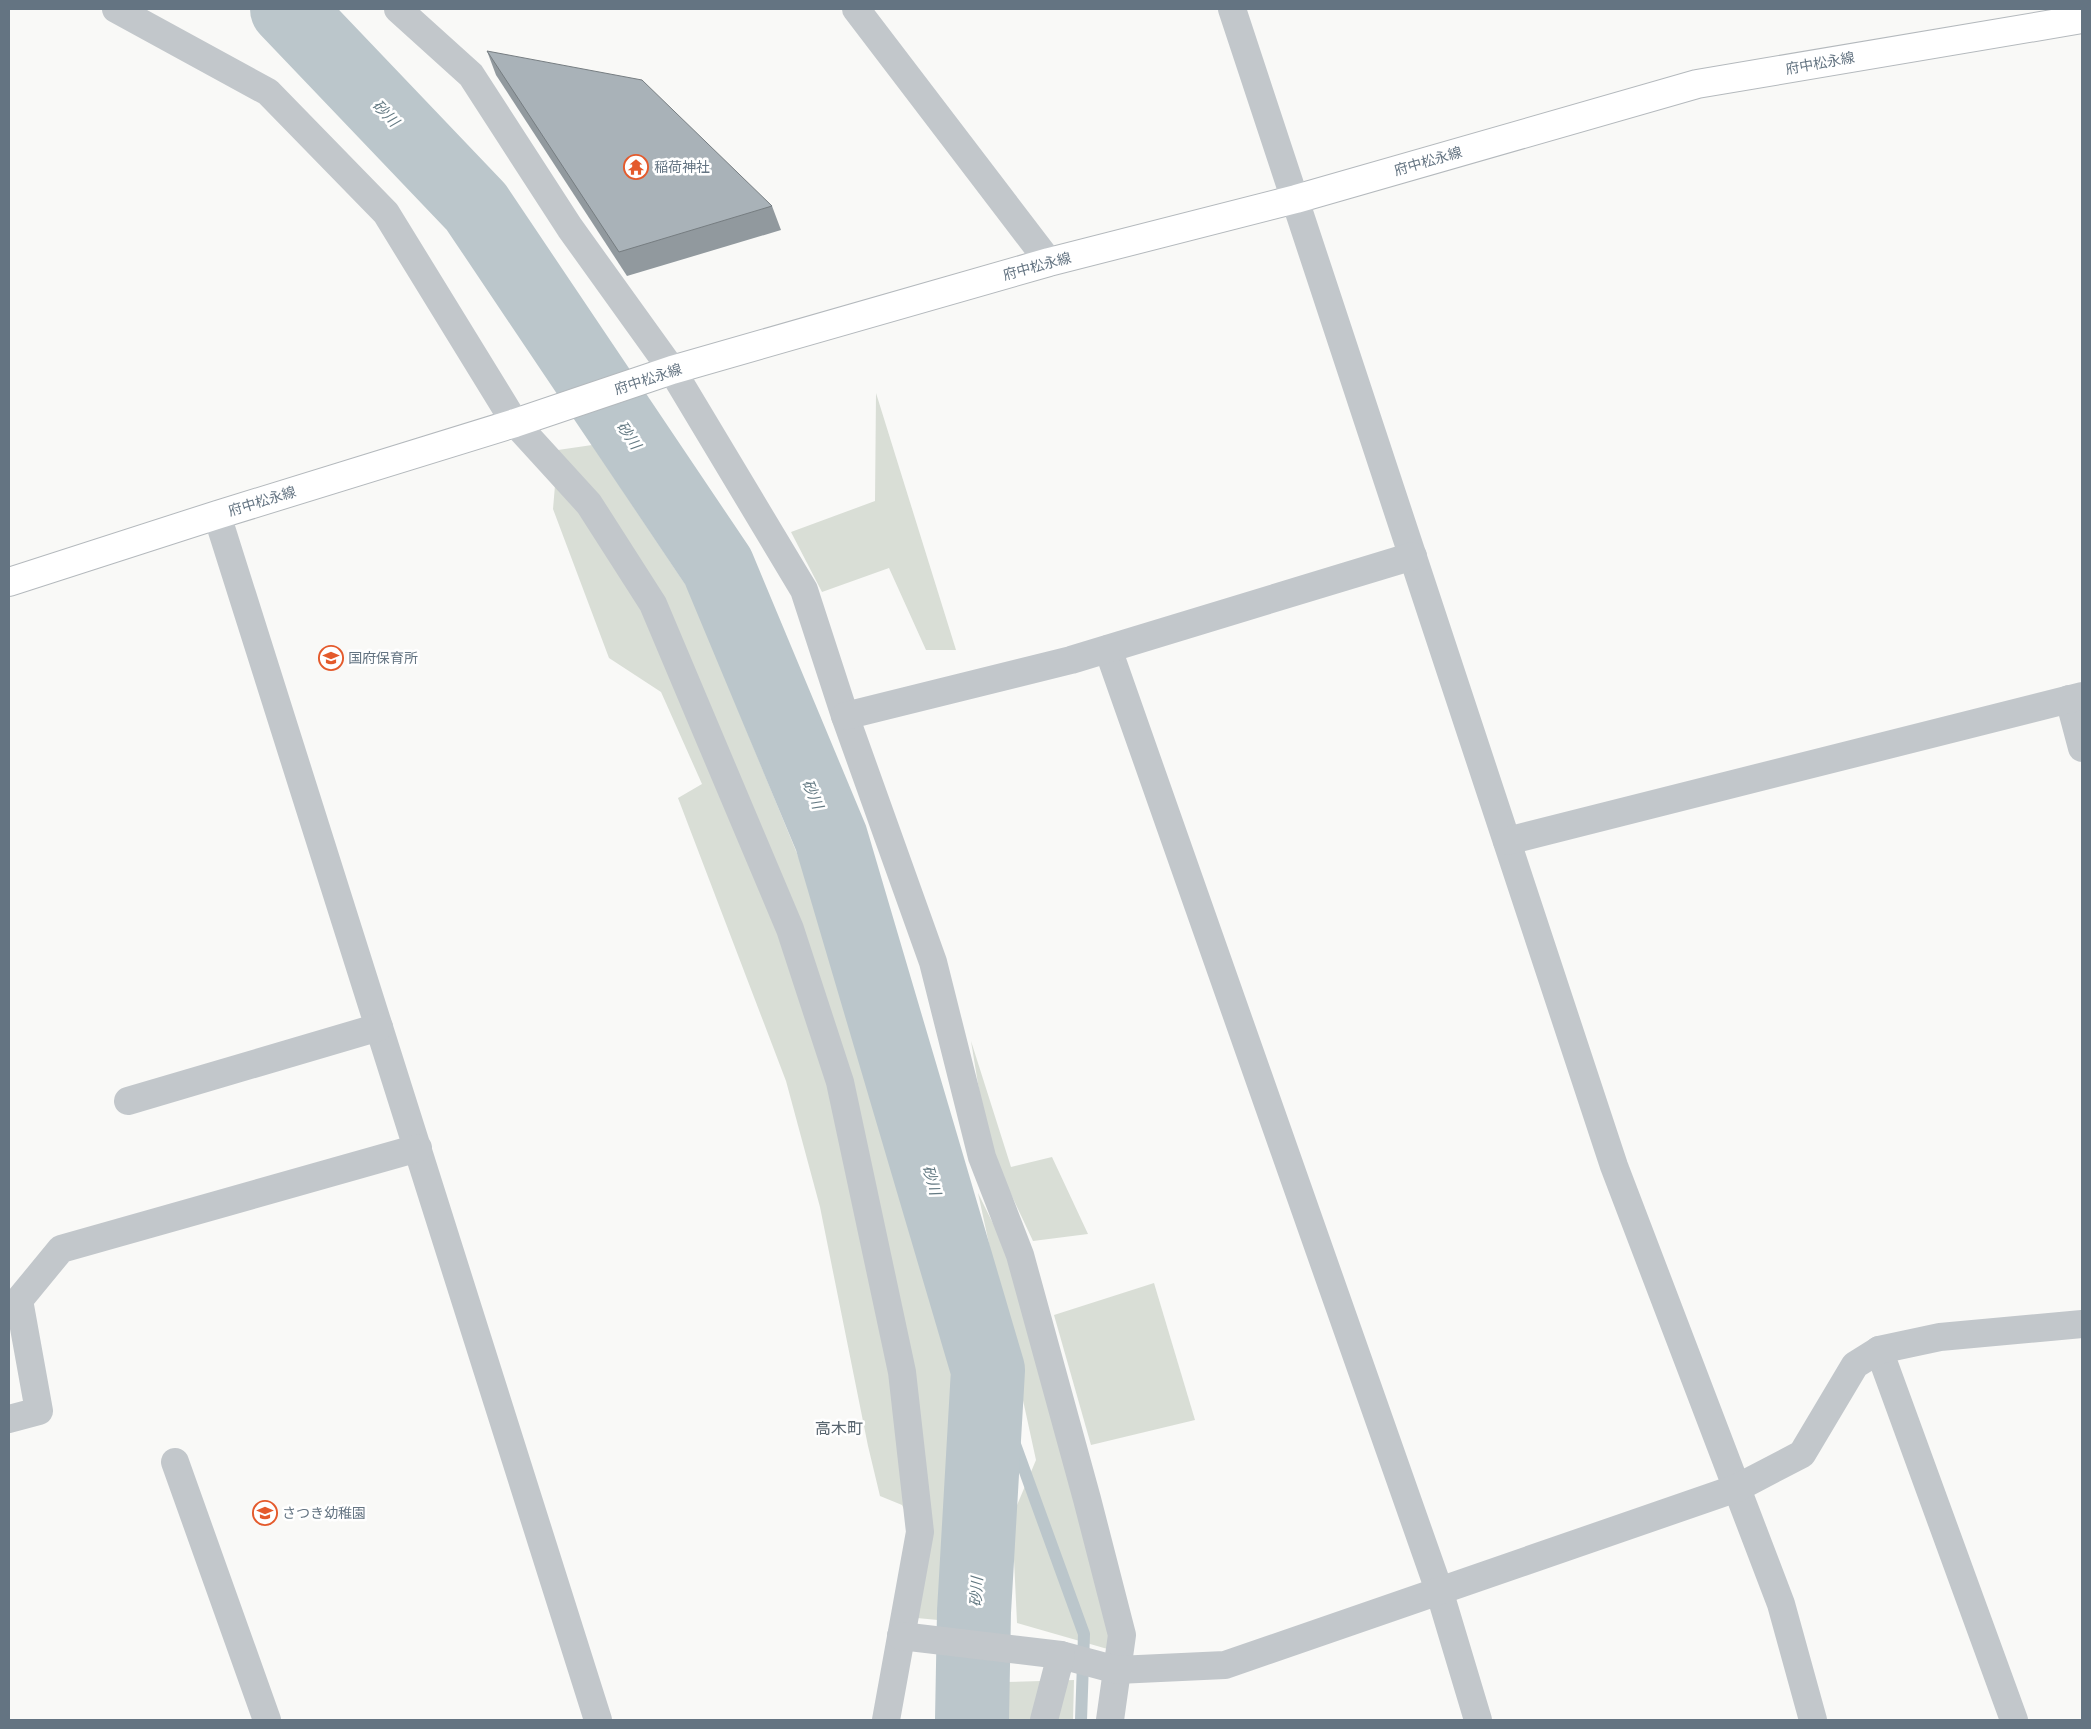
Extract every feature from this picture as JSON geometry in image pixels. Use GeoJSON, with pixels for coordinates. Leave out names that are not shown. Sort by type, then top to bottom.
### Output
{"type":"FeatureCollection","features":[{"type":"Feature","properties":{"kind":"main road","name":"府中松永線"},"geometry":{"type":"LineString","coordinates":[[9,582],[217,515],[515,423],[672,370],[1049,262],[1296,199],[1697,84],[2082,19]]}},
{"type":"Feature","properties":{"kind":"street"},"geometry":{"type":"LineString","coordinates":[[116,9],[268,92],[386,213],[515,423],[589,504],[653,604],[790,929],[840,1082],[902,1372],[920,1532],[886,1720]]}},
{"type":"Feature","properties":{"kind":"street"},"geometry":{"type":"LineString","coordinates":[[398,9],[471,75],[570,228],[672,370],[804,590],[845,716],[933,962],[982,1157],[1020,1255],[1087,1499],[1122,1635],[1110,1720]]}},
{"type":"Feature","properties":{"kind":"street"},"geometry":{"type":"LineString","coordinates":[[856,9],[1049,262]]}},
{"type":"Feature","properties":{"kind":"street"},"geometry":{"type":"LineString","coordinates":[[1232,9],[1614,1166],[1781,1604],[1813,1720]]}},
{"type":"Feature","properties":{"kind":"street"},"geometry":{"type":"LineString","coordinates":[[217,515],[598,1720]]}},
{"type":"Feature","properties":{"kind":"street"},"geometry":{"type":"LineString","coordinates":[[845,716],[1108,649],[1414,556]]}},
{"type":"Feature","properties":{"kind":"street"},"geometry":{"type":"LineString","coordinates":[[1108,649],[1439,1590],[1478,1720]]}},
{"type":"Feature","properties":{"kind":"street"},"geometry":{"type":"LineString","coordinates":[[1507,841],[2076,698],[2082,748]]}},
{"type":"Feature","properties":{"kind":"street"},"geometry":{"type":"LineString","coordinates":[[128,1101],[379,1027]]}},
{"type":"Feature","properties":{"kind":"street"},"geometry":{"type":"LineString","coordinates":[[9,1419],[40,1411],[19,1300],[61,1249],[418,1148]]}},
{"type":"Feature","properties":{"kind":"street"},"geometry":{"type":"LineString","coordinates":[[901,1636],[1061,1655],[1117,1670],[1225,1665],[1736,1488],[1802,1454],[1855,1365],[1879,1350],[1940,1337],[2082,1324]]}},
{"type":"Feature","properties":{"kind":"street"},"geometry":{"type":"LineString","coordinates":[[1879,1350],[2014,1720]]}},
{"type":"Feature","properties":{"kind":"street"},"geometry":{"type":"LineString","coordinates":[[175,1462],[267,1720]]}},
{"type":"Feature","properties":{"kind":"street"},"geometry":{"type":"LineString","coordinates":[[1044,1720],[1061,1655]]}},
{"type":"Feature","properties":{"kind":"shaded area"},"geometry":{"type":"Polygon","coordinates":[[[876,393],[956,650],[926,650],[889,568],[822,592],[791,532],[875,501],[876,393]]]}},
{"type":"Feature","properties":{"kind":"shaded area"},"geometry":{"type":"Polygon","coordinates":[[[592,445],[689,590],[814,895],[909,1220],[974,1382],[959,1622],[917,1618],[927,1555],[902,1505],[880,1496],[868,1446],[820,1207],[786,1081],[678,798],[702,784],[661,692],[609,658],[553,509],[558,450],[592,445]]]}},
{"type":"Feature","properties":{"kind":"shaded area"},"geometry":{"type":"Polygon","coordinates":[[[971,1041],[1011,1167],[1052,1157],[1088,1234],[1033,1241],[988,1145],[971,1041]]]}},
{"type":"Feature","properties":{"kind":"shaded area"},"geometry":{"type":"Polygon","coordinates":[[[978,1193],[1010,1258],[1110,1634],[1111,1650],[1017,1623],[1012,1517],[1036,1460],[978,1193]]]}},
{"type":"Feature","properties":{"kind":"shaded area"},"geometry":{"type":"Polygon","coordinates":[[[1154,1283],[1195,1420],[1091,1445],[1054,1315],[1154,1283]]]}},
{"type":"Feature","properties":{"kind":"shaded area"},"geometry":{"type":"Polygon","coordinates":[[[1074,1680],[1073,1720],[999,1720],[1006,1682],[1074,1680]]]}},
{"type":"Feature","properties":{"kind":"building","name":"稲荷神社"},"geometry":{"type":"Polygon","coordinates":[[[487,51],[642,80],[772,206],[619,252],[487,51]]]}},
{"type":"Feature","properties":{"kind":"waterway","name":"砂川"},"geometry":{"type":"LineString","coordinates":[[287,9],[476,207],[718,567],[831,838],[988,1370],[974,1612],[972,1720]]}},
{"type":"Feature","properties":{"kind":"waterway"},"geometry":{"type":"LineString","coordinates":[[988,1370],[1084,1634],[1081,1720]]}},
{"type":"Feature","properties":{"kind":"place","name":"稲荷神社"},"geometry":{"type":"Point","coordinates":[636,167]}},
{"type":"Feature","properties":{"kind":"place","name":"国府保育所"},"geometry":{"type":"Point","coordinates":[331,658]}},
{"type":"Feature","properties":{"kind":"place","name":"さつき幼稚園"},"geometry":{"type":"Point","coordinates":[265,1513]}},
{"type":"Feature","properties":{"kind":"district","name":"高木町"},"geometry":{"type":"Point","coordinates":[839,1428]}}]}
